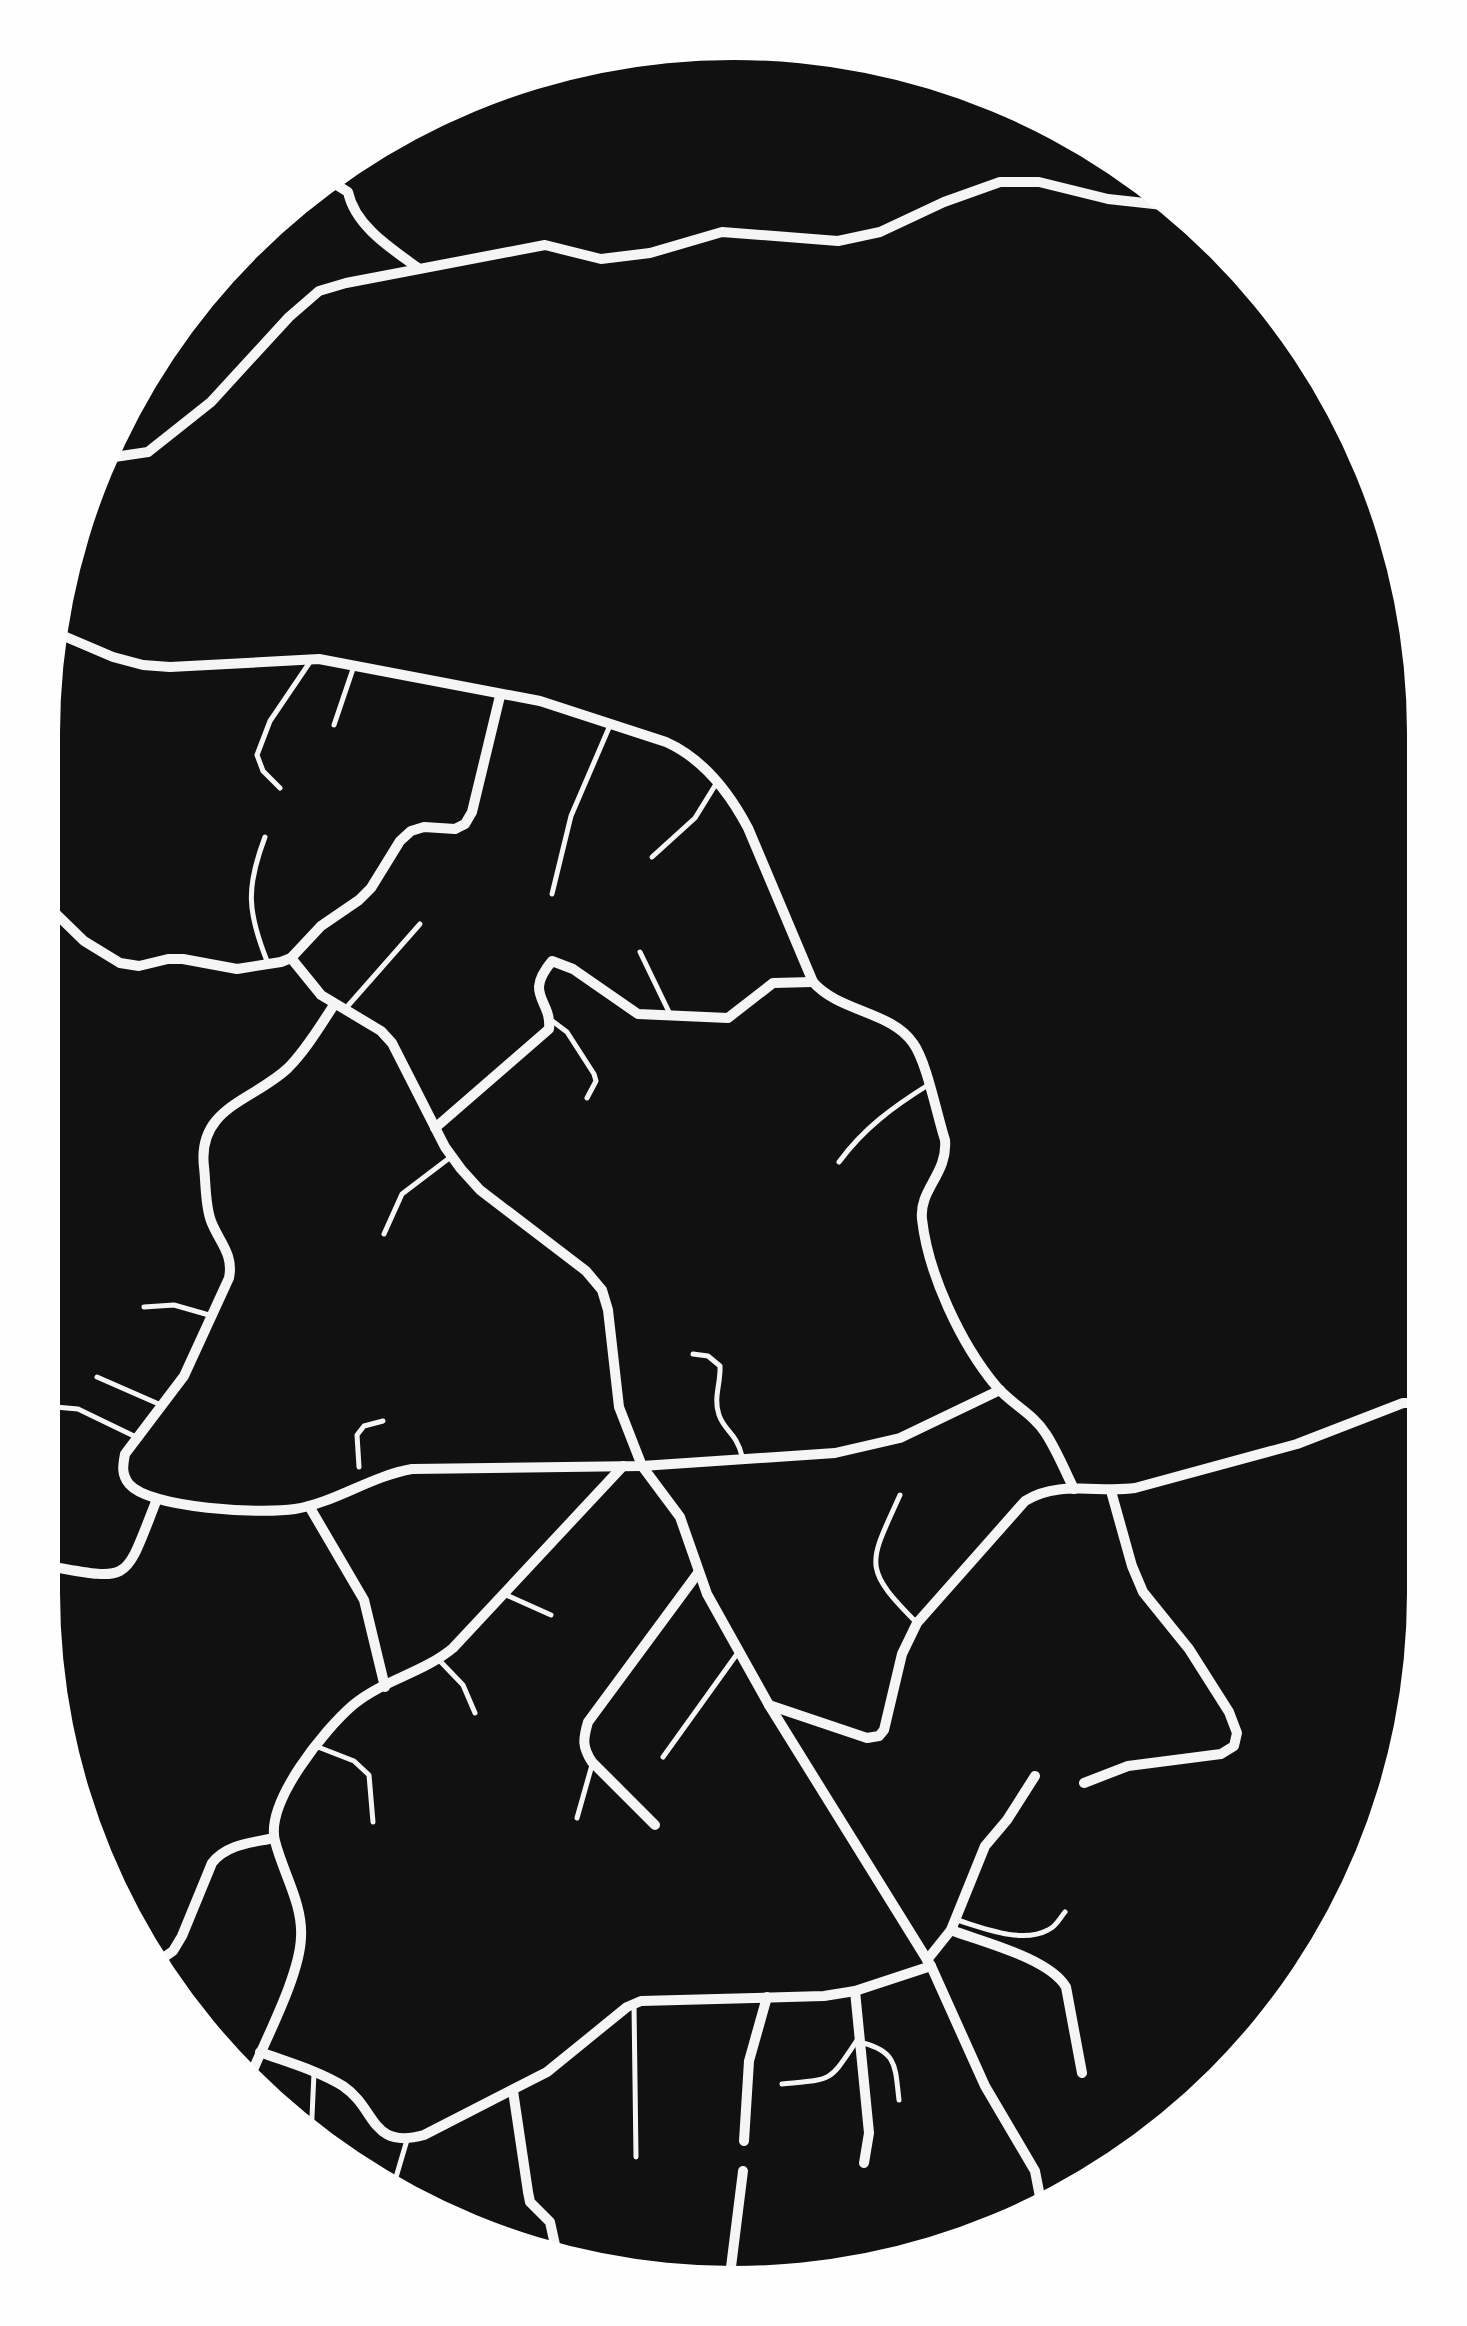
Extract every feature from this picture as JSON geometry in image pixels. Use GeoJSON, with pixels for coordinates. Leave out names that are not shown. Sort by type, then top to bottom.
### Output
{"type":"FeatureCollection","features":[{"type":"Feature","properties":{"kind":"street"},"geometry":{"type":"LineString","coordinates":[[120,457],[148,452],[212,402],[289,316],[319,291],[545,245],[601,259],[650,253],[722,232],[838,241],[880,232],[944,202],[1000,182],[1040,182],[1108,199],[1149,204]]}},
{"type":"Feature","properties":{"kind":"street"},"geometry":{"type":"LineString","coordinates":[[341,187],[348,192],[353,209],[374,234],[418,268]]}},
{"type":"Feature","properties":{"kind":"street"},"geometry":{"type":"LineString","coordinates":[[67,638],[113,657],[142,664],[312,659],[560,706],[686,751],[702,763],[748,828],[813,982],[834,999],[906,1033],[916,1046],[946,1156],[926,1194],[922,1221],[949,1309],[1000,1390],[1046,1432],[1074,1489]]}},
{"type":"Feature","properties":{"kind":"street"},"geometry":{"type":"LineString","coordinates":[[60,917],[84,942],[120,964],[139,966],[168,959],[237,969],[292,958],[321,926],[371,888],[400,841],[411,831],[454,829],[465,824],[472,812],[500,696]]}},
{"type":"Feature","properties":{"kind":"street"},"geometry":{"type":"LineString","coordinates":[[292,958],[322,995],[381,1031],[392,1043],[452,1156],[480,1190],[586,1271],[602,1290],[608,1310],[619,1407],[642,1466],[680,1518],[698,1574],[769,1705],[929,1963],[985,2086],[1035,2172],[1039,2193]]}},
{"type":"Feature","properties":{"kind":"street"},"geometry":{"type":"LineString","coordinates":[[436,1128],[543,1037],[550,1019],[538,994],[552,962],[573,969],[638,1014],[728,1018],[774,982],[813,982]]}},
{"type":"Feature","properties":{"kind":"street"},"geometry":{"type":"LineString","coordinates":[[339,1008],[286,1070],[220,1114],[208,1131],[202,1150],[209,1213],[232,1266],[184,1376],[125,1454],[122,1470],[127,1482],[143,1494],[230,1508],[293,1509],[309,1506],[362,1479],[412,1469],[642,1466],[835,1453],[900,1438],[1000,1390]]}},
{"type":"Feature","properties":{"kind":"street"},"geometry":{"type":"LineString","coordinates":[[769,1705],[868,1738],[879,1736],[884,1730],[902,1654],[917,1623],[1025,1501],[1040,1491],[1135,1488],[1297,1444],[1407,1403]]}},
{"type":"Feature","properties":{"kind":"street"},"geometry":{"type":"LineString","coordinates":[[254,2066],[297,1964],[302,1939],[300,1915],[274,1838],[279,1808],[298,1770],[352,1706],[439,1660],[622,1466]]}},
{"type":"Feature","properties":{"kind":"street"},"geometry":{"type":"LineString","coordinates":[[1084,1783],[1128,1766],[1221,1754],[1234,1746],[1237,1733],[1230,1712],[1189,1650],[1143,1592],[1112,1491]]}},
{"type":"Feature","properties":{"kind":"street"},"geometry":{"type":"LineString","coordinates":[[60,1567],[108,1576],[120,1573],[136,1552],[157,1499]]}},
{"type":"Feature","properties":{"kind":"street"},"geometry":{"type":"LineString","coordinates":[[309,1506],[364,1600],[385,1686]]}},
{"type":"Feature","properties":{"kind":"street"},"geometry":{"type":"LineString","coordinates":[[655,1825],[592,1762],[582,1738],[588,1722],[698,1574]]}},
{"type":"Feature","properties":{"kind":"street"},"geometry":{"type":"LineString","coordinates":[[260,2052],[345,2088],[376,2128],[407,2140],[546,2072],[634,2004],[656,1998],[824,1996],[855,1991],[929,1963],[953,1925],[984,1846],[1008,1820],[1035,1776]]}},
{"type":"Feature","properties":{"kind":"street"},"geometry":{"type":"LineString","coordinates":[[167,1956],[182,1936],[212,1863],[220,1853],[233,1846],[274,1838]]}},
{"type":"Feature","properties":{"kind":"street"},"geometry":{"type":"LineString","coordinates":[[953,1925],[1048,1967],[1061,1979],[1066,1986],[1082,2073]]}},
{"type":"Feature","properties":{"kind":"street"},"geometry":{"type":"LineString","coordinates":[[855,1991],[869,2133],[864,2164]]}},
{"type":"Feature","properties":{"kind":"street"},"geometry":{"type":"LineString","coordinates":[[744,2141],[749,2061],[768,1997]]}},
{"type":"Feature","properties":{"kind":"street"},"geometry":{"type":"LineString","coordinates":[[513,2091],[530,2202],[550,2222],[554,2242]]}},
{"type":"Feature","properties":{"kind":"street"},"geometry":{"type":"LineString","coordinates":[[731,2266],[743,2171]]}},
{"type":"Feature","properties":{"kind":"lane"},"geometry":{"type":"LineString","coordinates":[[280,788],[263,771],[257,755],[270,720],[312,659]]}},
{"type":"Feature","properties":{"kind":"lane"},"geometry":{"type":"LineString","coordinates":[[334,725],[354,666]]}},
{"type":"Feature","properties":{"kind":"lane"},"geometry":{"type":"LineString","coordinates":[[552,894],[572,816],[611,723]]}},
{"type":"Feature","properties":{"kind":"lane"},"geometry":{"type":"LineString","coordinates":[[652,857],[694,818],[717,782]]}},
{"type":"Feature","properties":{"kind":"lane"},"geometry":{"type":"LineString","coordinates":[[265,837],[251,876],[256,934],[268,964]]}},
{"type":"Feature","properties":{"kind":"lane"},"geometry":{"type":"LineString","coordinates":[[339,1008],[420,924]]}},
{"type":"Feature","properties":{"kind":"lane"},"geometry":{"type":"LineString","coordinates":[[640,952],[670,1015]]}},
{"type":"Feature","properties":{"kind":"lane"},"geometry":{"type":"LineString","coordinates":[[550,1019],[567,1032],[594,1074],[596,1081],[587,1098]]}},
{"type":"Feature","properties":{"kind":"lane"},"geometry":{"type":"LineString","coordinates":[[840,1162],[860,1134],[928,1085]]}},
{"type":"Feature","properties":{"kind":"lane"},"geometry":{"type":"LineString","coordinates":[[384,1234],[402,1194],[452,1156]]}},
{"type":"Feature","properties":{"kind":"lane"},"geometry":{"type":"LineString","coordinates":[[144,1306],[174,1305],[212,1316]]}},
{"type":"Feature","properties":{"kind":"lane"},"geometry":{"type":"LineString","coordinates":[[693,1354],[708,1356],[720,1366],[716,1398],[719,1416],[737,1436],[743,1459]]}},
{"type":"Feature","properties":{"kind":"lane"},"geometry":{"type":"LineString","coordinates":[[98,1377],[161,1405]]}},
{"type":"Feature","properties":{"kind":"lane"},"geometry":{"type":"LineString","coordinates":[[60,1407],[78,1408],[136,1437]]}},
{"type":"Feature","properties":{"kind":"lane"},"geometry":{"type":"LineString","coordinates":[[359,1467],[357,1435],[364,1426],[383,1421]]}},
{"type":"Feature","properties":{"kind":"lane"},"geometry":{"type":"LineString","coordinates":[[900,1495],[876,1546],[873,1563],[885,1591],[917,1623]]}},
{"type":"Feature","properties":{"kind":"lane"},"geometry":{"type":"LineString","coordinates":[[504,1594],[552,1615]]}},
{"type":"Feature","properties":{"kind":"lane"},"geometry":{"type":"LineString","coordinates":[[664,1757],[739,1652]]}},
{"type":"Feature","properties":{"kind":"lane"},"geometry":{"type":"LineString","coordinates":[[439,1660],[463,1685],[476,1713]]}},
{"type":"Feature","properties":{"kind":"lane"},"geometry":{"type":"LineString","coordinates":[[316,1746],[354,1761],[370,1775],[373,1822]]}},
{"type":"Feature","properties":{"kind":"lane"},"geometry":{"type":"LineString","coordinates":[[578,1818],[592,1762]]}},
{"type":"Feature","properties":{"kind":"lane"},"geometry":{"type":"LineString","coordinates":[[953,1925],[1006,1934],[1035,1934],[1053,1929],[1065,1912]]}},
{"type":"Feature","properties":{"kind":"lane"},"geometry":{"type":"LineString","coordinates":[[634,2004],[636,2157]]}},
{"type":"Feature","properties":{"kind":"lane"},"geometry":{"type":"LineString","coordinates":[[782,2084],[825,2080],[834,2075],[861,2039],[888,2054],[894,2064],[899,2100]]}},
{"type":"Feature","properties":{"kind":"lane"},"geometry":{"type":"LineString","coordinates":[[311,2117],[314,2073]]}},
{"type":"Feature","properties":{"kind":"lane"},"geometry":{"type":"LineString","coordinates":[[396,2176],[407,2140]]}}]}
